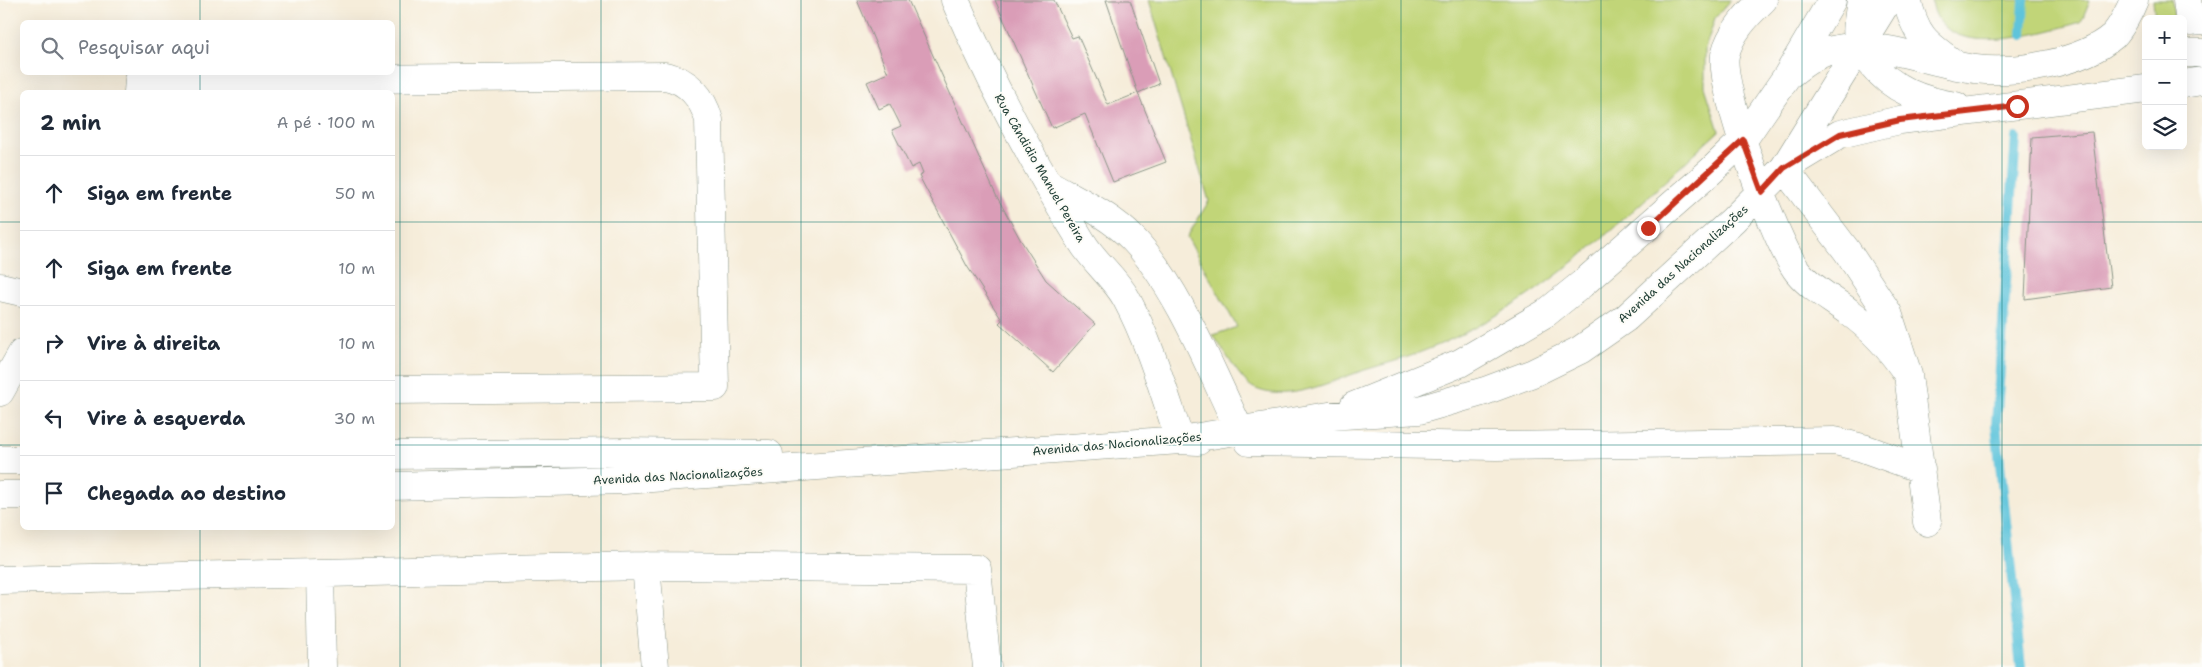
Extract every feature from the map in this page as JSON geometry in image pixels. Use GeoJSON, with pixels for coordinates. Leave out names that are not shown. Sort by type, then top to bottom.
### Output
{"type":"FeatureCollection","features":[{"type":"Feature","properties":{"kind":"street","name":"Rua Cândidio Manuel Pereira"},"geometry":{"type":"LineString","coordinates":[[954,0],[981,61],[1046,183],[1086,249],[1125,296],[1147,344],[1180,440]]}},
{"type":"Feature","properties":{"kind":"street"},"geometry":{"type":"LineString","coordinates":[[1763,0],[1751,11],[1732,35],[1725,56],[1725,80],[1743,140],[1762,192],[1790,259],[1798,272],[1811,285],[1851,313],[1892,350],[1908,375]]}},
{"type":"Feature","properties":{"kind":"street","name":"Avenida das Nacionalizações"},"geometry":{"type":"LineString","coordinates":[[1329,416],[1460,363],[1546,313],[1648,228],[1743,140],[1787,76],[1832,0]]}},
{"type":"Feature","properties":{"kind":"street"},"geometry":{"type":"LineString","coordinates":[[1861,0],[1858,24],[1859,47],[1879,73],[1900,90],[1930,103],[1985,111]]}},
{"type":"Feature","properties":{"kind":"street","name":"Avenida das Nacionalizações"},"geometry":{"type":"LineString","coordinates":[[395,486],[624,480],[1180,440],[1329,416],[1419,410],[1493,388],[1533,373],[1580,350],[1626,318],[1679,271],[1762,192],[1784,168],[1888,0]]}},
{"type":"Feature","properties":{"kind":"street"},"geometry":{"type":"LineString","coordinates":[[1907,0],[1913,23],[1927,44],[1956,64]]}},
{"type":"Feature","properties":{"kind":"street"},"geometry":{"type":"LineString","coordinates":[[1787,76],[1811,58],[1836,49],[1859,47],[1992,70],[2036,66],[2077,57],[2114,35],[2134,0]]}},
{"type":"Feature","properties":{"kind":"street"},"geometry":{"type":"LineString","coordinates":[[2134,0],[2142,17]]}},
{"type":"Feature","properties":{"kind":"street"},"geometry":{"type":"LineString","coordinates":[[2187,53],[2202,53]]}},
{"type":"Feature","properties":{"kind":"street"},"geometry":{"type":"LineString","coordinates":[[138,90],[139,80],[352,86],[664,76],[684,82],[701,99],[709,120],[714,387],[395,390]]}},
{"type":"Feature","properties":{"kind":"street"},"geometry":{"type":"LineString","coordinates":[[2187,83],[2202,81]]}},
{"type":"Feature","properties":{"kind":"street"},"geometry":{"type":"LineString","coordinates":[[1927,522],[1908,375],[1888,313],[1847,251],[1784,168],[1840,134],[1900,120],[1985,111],[2142,90]]}},
{"type":"Feature","properties":{"kind":"street"},"geometry":{"type":"LineString","coordinates":[[1046,183],[1092,208],[1132,238],[1162,276],[1240,431]]}},
{"type":"Feature","properties":{"kind":"street"},"geometry":{"type":"LineString","coordinates":[[1125,296],[1162,276]]}},
{"type":"Feature","properties":{"kind":"street"},"geometry":{"type":"LineString","coordinates":[[0,287],[20,292]]}},
{"type":"Feature","properties":{"kind":"street"},"geometry":{"type":"LineString","coordinates":[[0,392],[20,357]]}},
{"type":"Feature","properties":{"kind":"street"},"geometry":{"type":"LineString","coordinates":[[1180,440],[1496,446],[1835,441],[1863,448],[1920,469]]}},
{"type":"Feature","properties":{"kind":"street"},"geometry":{"type":"LineString","coordinates":[[395,451],[448,454]]}},
{"type":"Feature","properties":{"kind":"street","name":"Avenida das Nacionalizações"},"geometry":{"type":"LineString","coordinates":[[395,455],[625,452],[963,457]]}},
{"type":"Feature","properties":{"kind":"street"},"geometry":{"type":"LineString","coordinates":[[0,460],[20,460]]}},
{"type":"Feature","properties":{"kind":"street"},"geometry":{"type":"LineString","coordinates":[[0,496],[20,495]]}},
{"type":"Feature","properties":{"kind":"street"},"geometry":{"type":"LineString","coordinates":[[646,566],[655,667]]}},
{"type":"Feature","properties":{"kind":"street"},"geometry":{"type":"LineString","coordinates":[[0,580],[646,566],[977,569],[988,667]]}},
{"type":"Feature","properties":{"kind":"street"},"geometry":{"type":"LineString","coordinates":[[320,573],[322,667]]}},
{"type":"Feature","properties":{"kind":"green space"},"geometry":{"type":"Polygon","coordinates":[[[1149,0],[1731,0],[1715,18],[1705,49],[1705,87],[1719,131],[1592,247],[1565,269],[1509,308],[1455,338],[1405,358],[1306,390],[1279,393],[1266,392],[1254,388],[1243,379],[1213,335],[1237,327],[1187,237],[1209,201],[1149,0]]]}},
{"type":"Feature","properties":{"kind":"green space"},"geometry":{"type":"Polygon","coordinates":[[[1932,0],[2090,0],[2081,22],[2018,37],[1994,40],[1972,38],[1953,32],[1939,20],[1932,0]]]}},
{"type":"Feature","properties":{"kind":"green space"},"geometry":{"type":"Polygon","coordinates":[[[2153,0],[2172,0],[2174,15],[2155,15],[2153,0]]]}},
{"type":"Feature","properties":{"kind":"building"},"geometry":{"type":"Polygon","coordinates":[[[857,0],[908,0],[996,195],[1020,239],[1046,280],[1095,324],[1053,372],[999,323],[1002,320],[967,266],[919,176],[923,174],[919,164],[911,168],[892,130],[901,126],[890,104],[879,109],[867,82],[888,73],[857,0]]]}},
{"type":"Feature","properties":{"kind":"building"},"geometry":{"type":"Polygon","coordinates":[[[995,0],[1054,0],[1072,38],[1078,36],[1108,105],[1138,93],[1166,162],[1113,182],[1085,114],[1052,128],[995,0]]]}},
{"type":"Feature","properties":{"kind":"building"},"geometry":{"type":"Polygon","coordinates":[[[1106,0],[1130,0],[1159,84],[1138,93],[1106,0]]]}},
{"type":"Feature","properties":{"kind":"building"},"geometry":{"type":"Polygon","coordinates":[[[2092,132],[2111,287],[2025,299],[2032,137],[2092,132]]]}},
{"type":"Feature","properties":{"kind":"waterway"},"geometry":{"type":"LineString","coordinates":[[2022,35],[2024,0]]}},
{"type":"Feature","properties":{"kind":"waterway"},"geometry":{"type":"LineString","coordinates":[[2016,137],[1996,425],[2021,667]]}},
{"type":"Feature","properties":{"kind":"route"},"geometry":{"type":"LineString","coordinates":[[1648,228],[1712,171],[1743,140],[1762,192],[1784,168],[1840,134],[1900,120],[2017,106]]}}]}
